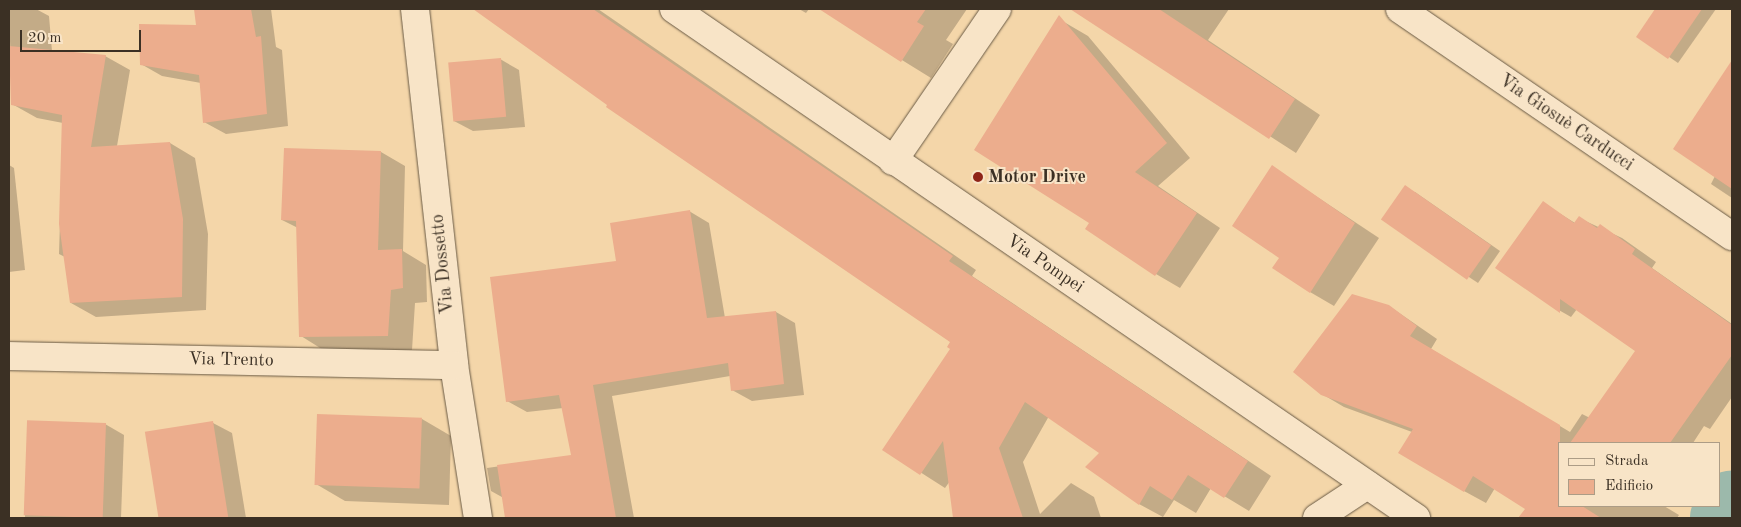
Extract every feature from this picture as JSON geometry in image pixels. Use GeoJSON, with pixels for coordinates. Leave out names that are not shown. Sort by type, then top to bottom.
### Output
{"type":"FeatureCollection","features":[{"type":"Feature","properties":{"kind":"street","name":"Via Dossetto"},"geometry":{"type":"LineString","coordinates":[[415,9],[454,365],[478,518]]}},
{"type":"Feature","properties":{"kind":"street","name":"Via Pompei"},"geometry":{"type":"LineString","coordinates":[[674,9],[1416,518]]}},
{"type":"Feature","properties":{"kind":"street"},"geometry":{"type":"LineString","coordinates":[[893,161],[997,9]]}},
{"type":"Feature","properties":{"kind":"street","name":"Via Giosuè Carducci"},"geometry":{"type":"LineString","coordinates":[[1400,9],[1732,236]]}},
{"type":"Feature","properties":{"kind":"street","name":"Via Trento"},"geometry":{"type":"LineString","coordinates":[[9,356],[454,365]]}},
{"type":"Feature","properties":{"kind":"street"},"geometry":{"type":"LineString","coordinates":[[1317,518],[1367,485]]}},
{"type":"Feature","properties":{"kind":"building"},"geometry":{"type":"Polygon","coordinates":[[[194,9],[251,9],[256,37],[261,36],[267,114],[203,123],[199,75],[140,65],[139,24],[196,25],[194,9]]]}},
{"type":"Feature","properties":{"kind":"building"},"geometry":{"type":"Polygon","coordinates":[[[473,9],[593,9],[953,256],[949,261],[1248,461],[1224,498],[1188,475],[1172,500],[1150,486],[1139,505],[1085,467],[1099,453],[1025,402],[999,448],[1023,518],[953,518],[943,441],[920,475],[882,450],[950,349],[947,347],[950,342],[606,107],[607,105],[473,9]]]}},
{"type":"Feature","properties":{"kind":"building"},"geometry":{"type":"Polygon","coordinates":[[[819,9],[926,9],[917,22],[924,26],[901,62],[819,9]]]}},
{"type":"Feature","properties":{"kind":"building"},"geometry":{"type":"Polygon","coordinates":[[[1070,9],[1159,9],[1295,99],[1269,139],[1070,9]]]}},
{"type":"Feature","properties":{"kind":"building"},"geometry":{"type":"Polygon","coordinates":[[[1655,9],[1702,9],[1668,59],[1636,37],[1655,9]]]}},
{"type":"Feature","properties":{"kind":"building"},"geometry":{"type":"Polygon","coordinates":[[[1059,15],[1167,143],[1135,172],[1197,213],[1155,276],[1085,229],[1089,223],[974,150],[1059,15]]]}},
{"type":"Feature","properties":{"kind":"building"},"geometry":{"type":"Polygon","coordinates":[[[9,46],[106,55],[91,147],[170,142],[183,219],[182,297],[70,303],[59,224],[62,115],[11,105],[9,46]]]}},
{"type":"Feature","properties":{"kind":"building"},"geometry":{"type":"Polygon","coordinates":[[[501,58],[506,117],[453,121],[448,63],[501,58]]]}},
{"type":"Feature","properties":{"kind":"building"},"geometry":{"type":"Polygon","coordinates":[[[1732,60],[1732,189],[1673,149],[1732,60]]]}},
{"type":"Feature","properties":{"kind":"building"},"geometry":{"type":"Polygon","coordinates":[[[284,148],[381,151],[378,250],[402,249],[403,288],[391,290],[388,336],[299,337],[296,221],[281,220],[284,148]]]}},
{"type":"Feature","properties":{"kind":"building"},"geometry":{"type":"Polygon","coordinates":[[[1272,165],[1355,223],[1310,293],[1272,268],[1279,258],[1232,226],[1272,165]]]}},
{"type":"Feature","properties":{"kind":"building"},"geometry":{"type":"Polygon","coordinates":[[[1405,185],[1491,245],[1467,280],[1381,219],[1405,185]]]}},
{"type":"Feature","properties":{"kind":"building"},"geometry":{"type":"Polygon","coordinates":[[[1543,201],[1574,223],[1579,216],[1597,228],[1600,224],[1635,249],[1632,254],[1732,325],[1732,355],[1671,442],[1571,442],[1635,351],[1560,299],[1560,313],[1495,268],[1543,201]]]}},
{"type":"Feature","properties":{"kind":"building"},"geometry":{"type":"Polygon","coordinates":[[[690,210],[707,318],[776,311],[784,384],[731,391],[728,363],[593,385],[616,518],[505,518],[497,465],[571,455],[559,395],[506,402],[490,277],[616,261],[610,223],[690,210]]]}},
{"type":"Feature","properties":{"kind":"building"},"geometry":{"type":"Polygon","coordinates":[[[1352,294],[1389,305],[1417,326],[1410,336],[1560,425],[1560,442],[1558,442],[1558,507],[1584,507],[1601,518],[1518,518],[1525,509],[1473,476],[1464,492],[1398,453],[1413,429],[1321,395],[1293,372],[1352,294]]]}},
{"type":"Feature","properties":{"kind":"building"},"geometry":{"type":"Polygon","coordinates":[[[317,414],[422,418],[419,489],[315,485],[317,414]]]}},
{"type":"Feature","properties":{"kind":"building"},"geometry":{"type":"Polygon","coordinates":[[[27,420],[106,423],[103,518],[24,515],[27,420]]]}},
{"type":"Feature","properties":{"kind":"building"},"geometry":{"type":"Polygon","coordinates":[[[213,421],[228,518],[159,518],[145,432],[213,421]]]}},
{"type":"Feature","properties":{"kind":"waterway"},"geometry":{"type":"LineString","coordinates":[[1726,518],[1732,506]]}},
{"type":"Feature","properties":{"kind":"place","name":"Motor Drive"},"geometry":{"type":"Point","coordinates":[978,177]}}]}
